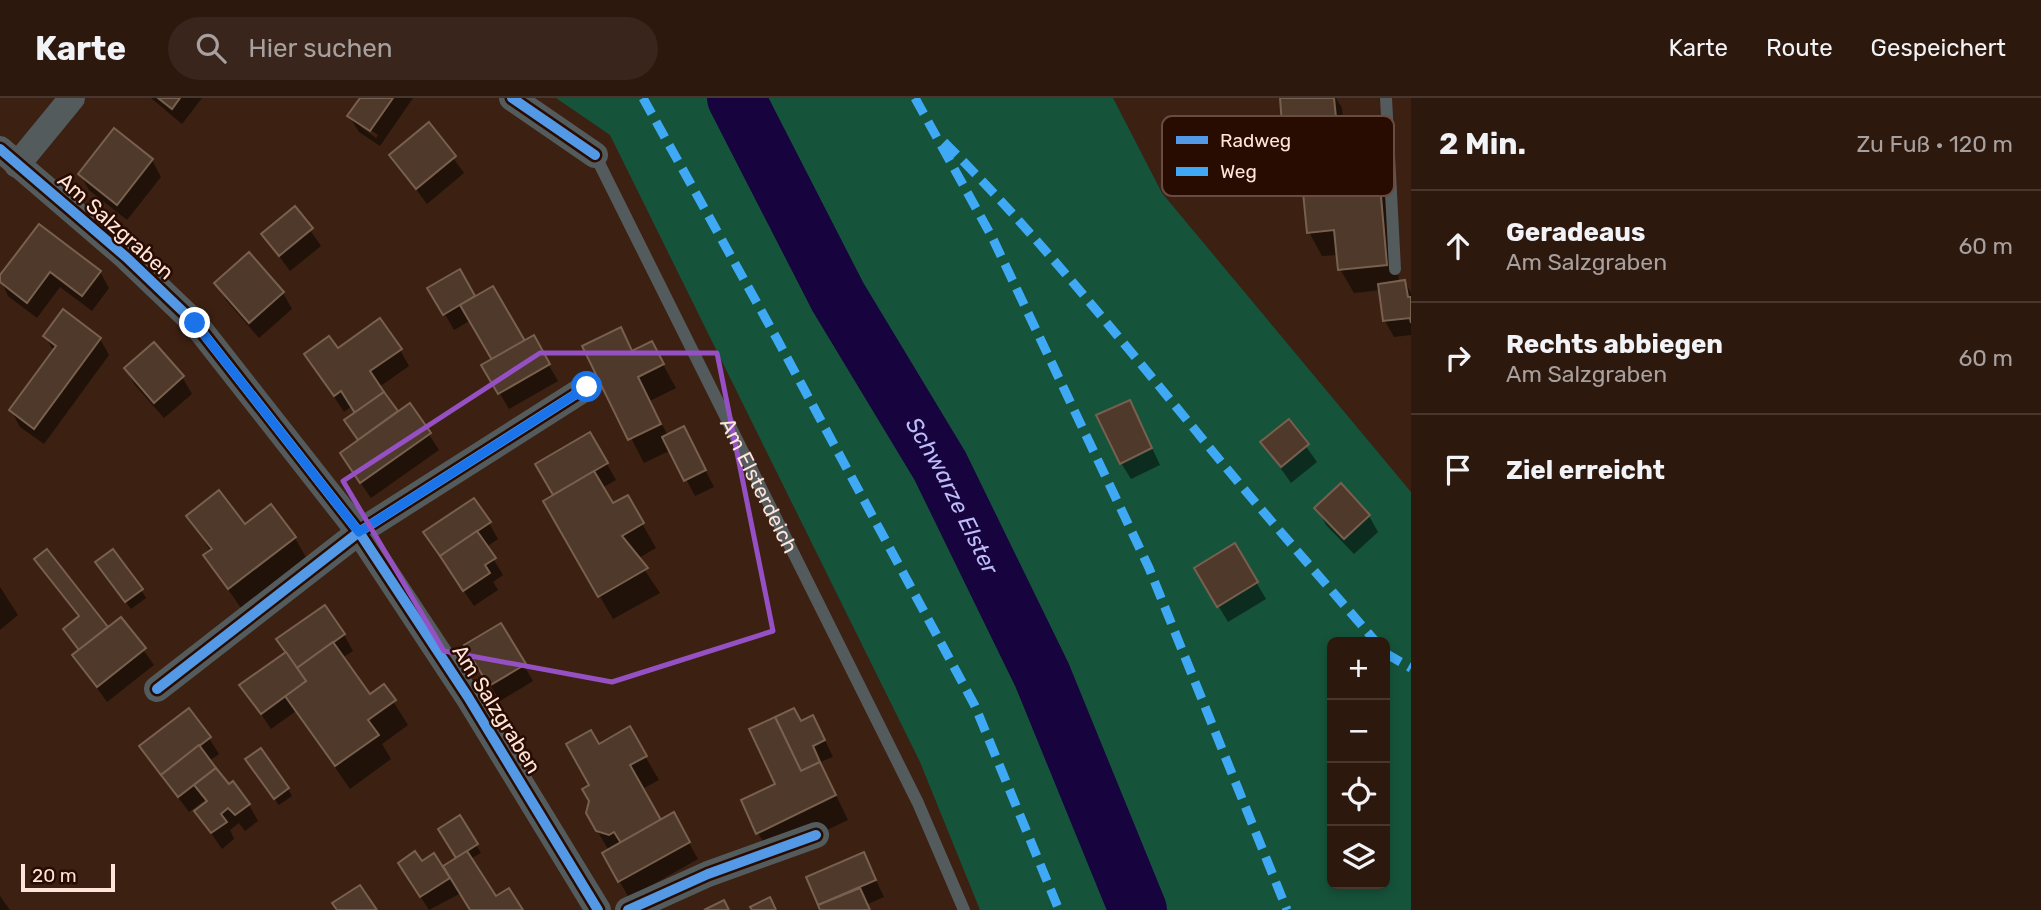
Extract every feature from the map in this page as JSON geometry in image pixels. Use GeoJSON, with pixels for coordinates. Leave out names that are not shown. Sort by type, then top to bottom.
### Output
{"type":"FeatureCollection","features":[{"type":"Feature","properties":{"kind":"street"},"geometry":{"type":"LineString","coordinates":[[8,157],[72,98]]}},
{"type":"Feature","properties":{"kind":"street","name":"Am Elsterdeich"},"geometry":{"type":"LineString","coordinates":[[512,98],[595,155]]}},
{"type":"Feature","properties":{"kind":"street","name":"Am Salzgraben"},"geometry":{"type":"LineString","coordinates":[[8,157],[126,257],[195,323],[359,532],[468,697],[598,910]]}},
{"type":"Feature","properties":{"kind":"street"},"geometry":{"type":"LineString","coordinates":[[157,690],[359,532],[587,387]]}},
{"type":"Feature","properties":{"kind":"street"},"geometry":{"type":"LineString","coordinates":[[628,910],[708,874],[816,835]]}},
{"type":"Feature","properties":{"kind":"lane"},"geometry":{"type":"LineString","coordinates":[[1386,98],[1387,116]]}},
{"type":"Feature","properties":{"kind":"lane","name":"Am Elsterdeich"},"geometry":{"type":"LineString","coordinates":[[595,155],[918,803],[964,910]]}},
{"type":"Feature","properties":{"kind":"lane"},"geometry":{"type":"LineString","coordinates":[[1391,196],[1395,269]]}},
{"type":"Feature","properties":{"kind":"highlighted area"},"geometry":{"type":"Polygon","coordinates":[[[540,353],[717,353],[773,631],[612,682],[444,651],[343,481],[540,353]]]}},
{"type":"Feature","properties":{"kind":"green space"},"geometry":{"type":"Polygon","coordinates":[[[556,98],[1113,98],[1162,196],[1411,492],[1411,910],[980,910],[920,762],[610,135],[556,98]]]}},
{"type":"Feature","properties":{"kind":"building"},"geometry":{"type":"Polygon","coordinates":[[[158,98],[180,98],[172,109],[158,98]]]}},
{"type":"Feature","properties":{"kind":"building"},"geometry":{"type":"Polygon","coordinates":[[[360,98],[393,98],[370,131],[347,116],[360,98]]]}},
{"type":"Feature","properties":{"kind":"building"},"geometry":{"type":"Polygon","coordinates":[[[1280,98],[1334,98],[1336,116],[1281,116],[1280,98]]]}},
{"type":"Feature","properties":{"kind":"building"},"geometry":{"type":"Polygon","coordinates":[[[429,122],[456,156],[416,189],[389,155],[429,122]]]}},
{"type":"Feature","properties":{"kind":"building"},"geometry":{"type":"Polygon","coordinates":[[[114,128],[153,159],[117,205],[78,174],[114,128]]]}},
{"type":"Feature","properties":{"kind":"building"},"geometry":{"type":"Polygon","coordinates":[[[1303,196],[1381,196],[1387,265],[1338,270],[1334,230],[1307,233],[1303,196]]]}},
{"type":"Feature","properties":{"kind":"building"},"geometry":{"type":"Polygon","coordinates":[[[295,206],[313,228],[279,256],[261,234],[295,206]]]}},
{"type":"Feature","properties":{"kind":"building"},"geometry":{"type":"Polygon","coordinates":[[[39,224],[101,271],[82,296],[50,272],[27,303],[0,282],[0,275],[39,224]]]}},
{"type":"Feature","properties":{"kind":"building"},"geometry":{"type":"Polygon","coordinates":[[[249,252],[284,292],[249,323],[214,283],[249,252]]]}},
{"type":"Feature","properties":{"kind":"building"},"geometry":{"type":"Polygon","coordinates":[[[460,269],[475,296],[443,315],[427,288],[460,269]]]}},
{"type":"Feature","properties":{"kind":"building"},"geometry":{"type":"Polygon","coordinates":[[[1405,280],[1408,297],[1411,297],[1411,323],[1410,318],[1383,321],[1378,284],[1405,280]]]}},
{"type":"Feature","properties":{"kind":"building"},"geometry":{"type":"Polygon","coordinates":[[[493,286],[525,341],[492,360],[460,305],[493,286]]]}},
{"type":"Feature","properties":{"kind":"building"},"geometry":{"type":"Polygon","coordinates":[[[63,309],[101,338],[34,429],[9,410],[56,346],[43,336],[63,309]]]}},
{"type":"Feature","properties":{"kind":"building"},"geometry":{"type":"Polygon","coordinates":[[[380,318],[402,349],[370,371],[384,392],[355,413],[341,391],[334,396],[304,354],[329,336],[338,348],[380,318]]]}},
{"type":"Feature","properties":{"kind":"building"},"geometry":{"type":"Polygon","coordinates":[[[621,327],[632,351],[652,341],[664,364],[638,377],[661,424],[628,440],[582,346],[621,327]]]}},
{"type":"Feature","properties":{"kind":"building"},"geometry":{"type":"Polygon","coordinates":[[[534,335],[550,364],[498,394],[481,365],[534,335]]]}},
{"type":"Feature","properties":{"kind":"building"},"geometry":{"type":"Polygon","coordinates":[[[154,342],[184,376],[154,403],[124,368],[154,342]]]}},
{"type":"Feature","properties":{"kind":"building"},"geometry":{"type":"Polygon","coordinates":[[[384,392],[398,411],[358,440],[344,420],[384,392]]]}},
{"type":"Feature","properties":{"kind":"building"},"geometry":{"type":"Polygon","coordinates":[[[1130,400],[1152,448],[1120,464],[1096,415],[1130,400]]]}},
{"type":"Feature","properties":{"kind":"building"},"geometry":{"type":"Polygon","coordinates":[[[410,403],[431,433],[360,483],[340,453],[410,403]]]}},
{"type":"Feature","properties":{"kind":"building"},"geometry":{"type":"Polygon","coordinates":[[[1289,419],[1309,444],[1281,467],[1260,442],[1289,419]]]}},
{"type":"Feature","properties":{"kind":"building"},"geometry":{"type":"Polygon","coordinates":[[[684,426],[706,470],[684,481],[662,437],[684,426]]]}},
{"type":"Feature","properties":{"kind":"building"},"geometry":{"type":"Polygon","coordinates":[[[590,432],[608,463],[553,495],[535,464],[590,432]]]}},
{"type":"Feature","properties":{"kind":"building"},"geometry":{"type":"Polygon","coordinates":[[[594,471],[613,503],[628,495],[644,523],[622,536],[648,568],[598,597],[543,501],[594,471]]]}},
{"type":"Feature","properties":{"kind":"building"},"geometry":{"type":"Polygon","coordinates":[[[1341,483],[1370,515],[1344,539],[1314,508],[1341,483]]]}},
{"type":"Feature","properties":{"kind":"building"},"geometry":{"type":"Polygon","coordinates":[[[219,490],[245,524],[271,504],[296,537],[228,589],[203,555],[212,549],[186,516],[219,490]]]}},
{"type":"Feature","properties":{"kind":"building"},"geometry":{"type":"Polygon","coordinates":[[[474,498],[491,522],[440,556],[423,532],[474,498]]]}},
{"type":"Feature","properties":{"kind":"building"},"geometry":{"type":"Polygon","coordinates":[[[477,531],[496,558],[485,565],[490,573],[463,591],[440,556],[477,531]]]}},
{"type":"Feature","properties":{"kind":"building"},"geometry":{"type":"Polygon","coordinates":[[[1235,543],[1258,582],[1217,607],[1194,568],[1235,543]]]}},
{"type":"Feature","properties":{"kind":"building"},"geometry":{"type":"Polygon","coordinates":[[[47,549],[108,627],[79,650],[63,629],[79,616],[34,559],[47,549]]]}},
{"type":"Feature","properties":{"kind":"building"},"geometry":{"type":"Polygon","coordinates":[[[113,549],[143,589],[125,602],[95,562],[113,549]]]}},
{"type":"Feature","properties":{"kind":"building"},"geometry":{"type":"Polygon","coordinates":[[[325,605],[345,634],[297,668],[276,639],[325,605]]]}},
{"type":"Feature","properties":{"kind":"building"},"geometry":{"type":"Polygon","coordinates":[[[121,617],[146,648],[97,687],[72,655],[121,617]]]}},
{"type":"Feature","properties":{"kind":"building"},"geometry":{"type":"Polygon","coordinates":[[[501,623],[526,664],[489,686],[464,645],[501,623]]]}},
{"type":"Feature","properties":{"kind":"building"},"geometry":{"type":"Polygon","coordinates":[[[333,642],[370,694],[384,684],[396,700],[368,720],[379,735],[335,766],[285,696],[306,681],[297,668],[333,642]]]}},
{"type":"Feature","properties":{"kind":"building"},"geometry":{"type":"Polygon","coordinates":[[[286,652],[306,681],[261,714],[239,685],[286,652]]]}},
{"type":"Feature","properties":{"kind":"building"},"geometry":{"type":"Polygon","coordinates":[[[189,708],[211,737],[161,775],[139,746],[189,708]]]}},
{"type":"Feature","properties":{"kind":"building"},"geometry":{"type":"Polygon","coordinates":[[[794,708],[801,721],[813,715],[825,740],[813,746],[820,762],[801,771],[775,717],[794,708]]]}},
{"type":"Feature","properties":{"kind":"building"},"geometry":{"type":"Polygon","coordinates":[[[775,717],[801,771],[820,762],[836,795],[756,834],[741,800],[775,784],[749,729],[775,717]]]}},
{"type":"Feature","properties":{"kind":"building"},"geometry":{"type":"Polygon","coordinates":[[[630,726],[647,756],[630,765],[661,820],[621,843],[614,832],[609,835],[596,831],[586,813],[589,801],[582,789],[589,785],[566,744],[591,730],[599,744],[630,726]]]}},
{"type":"Feature","properties":{"kind":"building"},"geometry":{"type":"Polygon","coordinates":[[[199,745],[216,768],[178,797],[161,775],[199,745]]]}},
{"type":"Feature","properties":{"kind":"building"},"geometry":{"type":"Polygon","coordinates":[[[261,748],[289,788],[274,799],[245,759],[261,748]]]}},
{"type":"Feature","properties":{"kind":"building"},"geometry":{"type":"Polygon","coordinates":[[[216,768],[229,784],[233,781],[250,804],[235,815],[228,808],[221,814],[227,822],[211,833],[194,811],[207,801],[194,785],[216,768]]]}},
{"type":"Feature","properties":{"kind":"building"},"geometry":{"type":"Polygon","coordinates":[[[674,812],[690,842],[618,882],[602,853],[674,812]]]}},
{"type":"Feature","properties":{"kind":"building"},"geometry":{"type":"Polygon","coordinates":[[[460,815],[478,844],[456,858],[438,829],[460,815]]]}},
{"type":"Feature","properties":{"kind":"building"},"geometry":{"type":"Polygon","coordinates":[[[415,851],[422,861],[434,853],[450,878],[420,897],[398,863],[415,851]]]}},
{"type":"Feature","properties":{"kind":"building"},"geometry":{"type":"Polygon","coordinates":[[[467,851],[496,896],[509,888],[523,910],[470,910],[443,866],[467,851]]]}},
{"type":"Feature","properties":{"kind":"building"},"geometry":{"type":"Polygon","coordinates":[[[864,852],[876,880],[818,905],[806,877],[864,852]]]}},
{"type":"Feature","properties":{"kind":"building"},"geometry":{"type":"Polygon","coordinates":[[[360,885],[377,910],[337,910],[332,903],[360,885]]]}},
{"type":"Feature","properties":{"kind":"building"},"geometry":{"type":"Polygon","coordinates":[[[860,888],[870,910],[820,910],[818,905],[860,888]]]}},
{"type":"Feature","properties":{"kind":"building"},"geometry":{"type":"Polygon","coordinates":[[[770,897],[776,910],[752,910],[750,907],[770,897]]]}},
{"type":"Feature","properties":{"kind":"building"},"geometry":{"type":"Polygon","coordinates":[[[724,900],[729,910],[704,910],[724,900]]]}},
{"type":"Feature","properties":{"kind":"waterway","name":"Schwarze Elster"},"geometry":{"type":"LineString","coordinates":[[736,98],[838,297],[940,466],[1042,675],[1138,910]]}},
{"type":"Feature","properties":{"kind":"marked path"},"geometry":{"type":"LineString","coordinates":[[643,98],[777,339],[975,706],[1059,910]]}},
{"type":"Feature","properties":{"kind":"marked path"},"geometry":{"type":"LineString","coordinates":[[915,98],[992,237],[1149,568],[1287,910]]}},
{"type":"Feature","properties":{"kind":"marked path"},"geometry":{"type":"LineString","coordinates":[[944,142],[1042,247],[1372,637]]}},
{"type":"Feature","properties":{"kind":"marked path"},"geometry":{"type":"LineString","coordinates":[[1390,656],[1411,668]]}},
{"type":"Feature","properties":{"kind":"cycle path"},"geometry":{"type":"LineString","coordinates":[[512,98],[595,155]]}},
{"type":"Feature","properties":{"kind":"cycle path"},"geometry":{"type":"LineString","coordinates":[[0,149],[126,257],[195,323],[359,532],[468,697],[598,910]]}},
{"type":"Feature","properties":{"kind":"cycle path"},"geometry":{"type":"LineString","coordinates":[[157,689],[359,532],[587,387]]}},
{"type":"Feature","properties":{"kind":"cycle path"},"geometry":{"type":"LineString","coordinates":[[628,910],[708,874],[816,835]]}},
{"type":"Feature","properties":{"kind":"route"},"geometry":{"type":"LineString","coordinates":[[195,323],[359,532],[587,387]]}}]}
